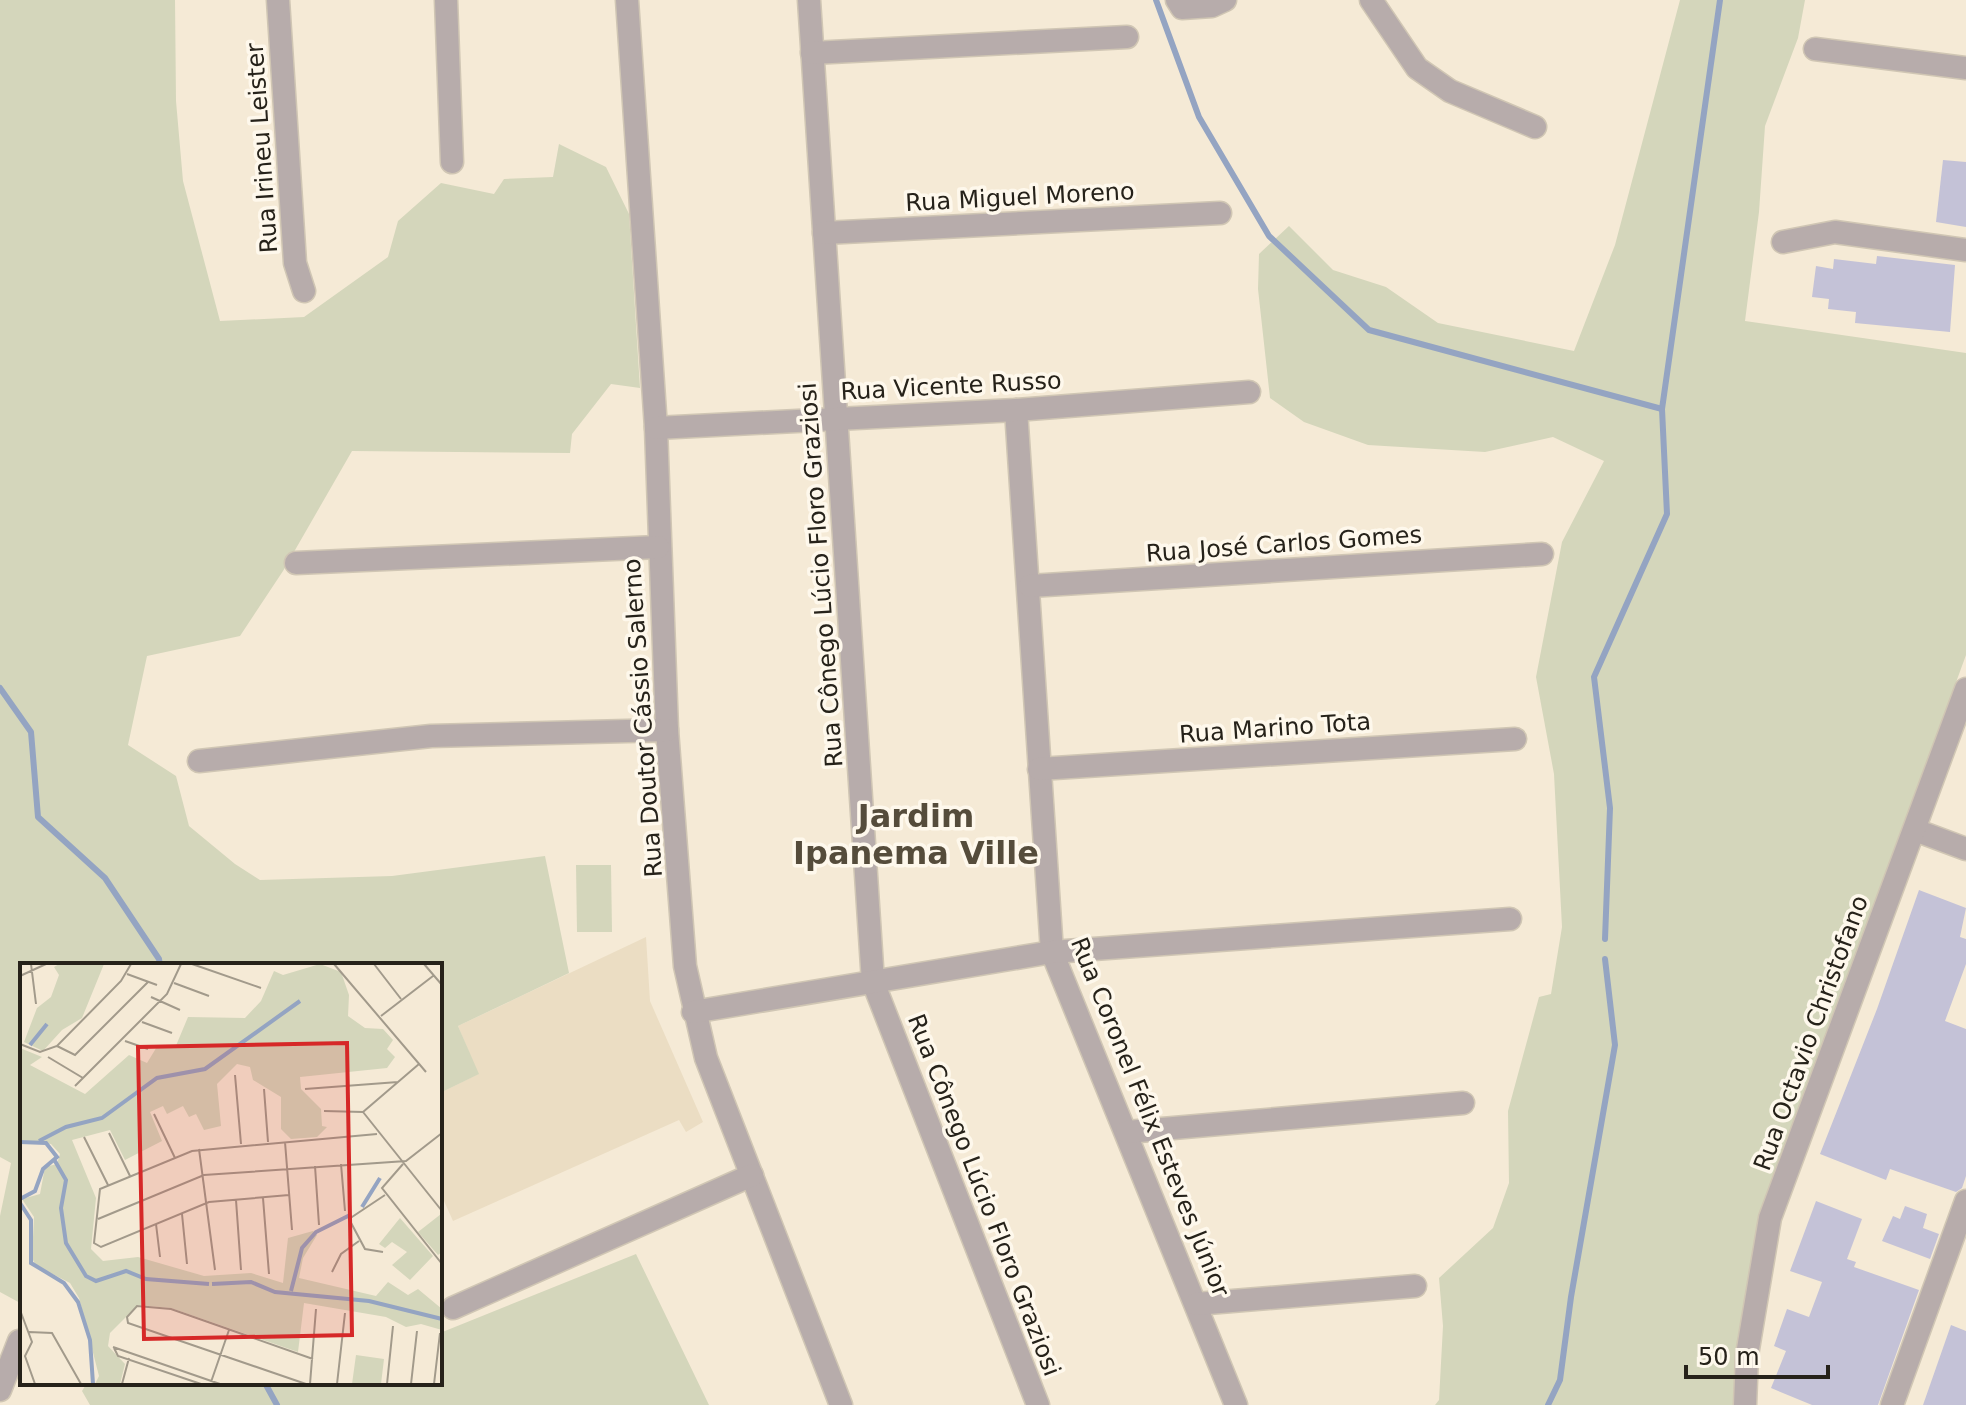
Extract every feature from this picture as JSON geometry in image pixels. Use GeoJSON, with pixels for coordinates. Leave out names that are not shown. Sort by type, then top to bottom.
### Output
{"type":"FeatureCollection","features":[{"type":"Feature","properties":{"kind":"street","name":"Rua Irineu Leister"},"geometry":{"type":"LineString","coordinates":[[278,0],[295,263],[304,291]]}},
{"type":"Feature","properties":{"kind":"street"},"geometry":{"type":"LineString","coordinates":[[446,0],[452,162]]}},
{"type":"Feature","properties":{"kind":"street","name":"Rua Doutor Cássio Salerno"},"geometry":{"type":"LineString","coordinates":[[627,0],[656,428],[667,730],[685,966],[693,1012],[706,1058],[841,1405]]}},
{"type":"Feature","properties":{"kind":"street","name":"Rua Cônego Lúcio Floro Graziosi"},"geometry":{"type":"LineString","coordinates":[[809,0],[873,982],[1038,1405]]}},
{"type":"Feature","properties":{"kind":"street"},"geometry":{"type":"LineString","coordinates":[[1177,0],[1182,8],[1212,6],[1225,0]]}},
{"type":"Feature","properties":{"kind":"street"},"geometry":{"type":"LineString","coordinates":[[1371,0],[1417,68],[1450,91],[1535,127]]}},
{"type":"Feature","properties":{"kind":"street"},"geometry":{"type":"LineString","coordinates":[[812,53],[1127,37]]}},
{"type":"Feature","properties":{"kind":"street"},"geometry":{"type":"LineString","coordinates":[[1815,49],[1966,68]]}},
{"type":"Feature","properties":{"kind":"street","name":"Rua Miguel Moreno"},"geometry":{"type":"LineString","coordinates":[[824,233],[1220,213]]}},
{"type":"Feature","properties":{"kind":"street"},"geometry":{"type":"LineString","coordinates":[[1783,242],[1835,232],[1966,250]]}},
{"type":"Feature","properties":{"kind":"street","name":"Rua Vicente Russo"},"geometry":{"type":"LineString","coordinates":[[656,428],[1016,410],[1249,392]]}},
{"type":"Feature","properties":{"kind":"street","name":"Rua Coronel Félix Esteves Júnior"},"geometry":{"type":"LineString","coordinates":[[1016,410],[1052,952],[1236,1405]]}},
{"type":"Feature","properties":{"kind":"street"},"geometry":{"type":"LineString","coordinates":[[296,563],[658,547]]}},
{"type":"Feature","properties":{"kind":"street","name":"Rua José Carlos Gomes"},"geometry":{"type":"LineString","coordinates":[[1030,586],[1542,554]]}},
{"type":"Feature","properties":{"kind":"street","name":"Rua Octavio Christofano"},"geometry":{"type":"LineString","coordinates":[[1745,1405],[1747,1355],[1770,1218],[1966,689]]}},
{"type":"Feature","properties":{"kind":"street"},"geometry":{"type":"LineString","coordinates":[[199,761],[431,736],[667,730]]}},
{"type":"Feature","properties":{"kind":"street","name":"Rua Marino Tota"},"geometry":{"type":"LineString","coordinates":[[1039,769],[1515,739]]}},
{"type":"Feature","properties":{"kind":"street"},"geometry":{"type":"LineString","coordinates":[[1915,830],[1966,849]]}},
{"type":"Feature","properties":{"kind":"street"},"geometry":{"type":"LineString","coordinates":[[693,1012],[1052,952],[1510,919]]}},
{"type":"Feature","properties":{"kind":"street"},"geometry":{"type":"LineString","coordinates":[[1127,1132],[1463,1103]]}},
{"type":"Feature","properties":{"kind":"street"},"geometry":{"type":"LineString","coordinates":[[453,1308],[752,1175]]}},
{"type":"Feature","properties":{"kind":"street"},"geometry":{"type":"LineString","coordinates":[[1892,1405],[1966,1201]]}},
{"type":"Feature","properties":{"kind":"street"},"geometry":{"type":"LineString","coordinates":[[1196,1304],[1415,1286]]}},
{"type":"Feature","properties":{"kind":"street"},"geometry":{"type":"LineString","coordinates":[[0,1390],[19,1341]]}},
{"type":"Feature","properties":{"kind":"shaded area"},"geometry":{"type":"Polygon","coordinates":[[[646,937],[650,1001],[703,1122],[686,1132],[679,1120],[453,1221],[442,1196],[442,1092],[478,1074],[458,1026],[646,937]]]}},
{"type":"Feature","properties":{"kind":"green space"},"geometry":{"type":"Polygon","coordinates":[[[0,0],[175,0],[176,101],[183,181],[220,321],[304,317],[388,257],[398,221],[441,183],[494,194],[504,179],[553,177],[559,144],[606,167],[629,214],[640,388],[611,384],[572,434],[570,453],[352,451],[283,571],[240,636],[147,656],[128,745],[176,776],[189,826],[260,880],[392,876],[545,856],[569,973],[458,1026],[479,1074],[442,1092],[442,963],[20,963],[20,1303],[0,1292],[0,1216],[11,1163],[0,1157],[0,0]]]}},
{"type":"Feature","properties":{"kind":"green space"},"geometry":{"type":"Polygon","coordinates":[[[1680,0],[1805,0],[1798,38],[1765,126],[1759,212],[1745,321],[1966,353],[1966,655],[1760,1218],[1740,1405],[1435,1405],[1439,1400],[1443,1326],[1439,1278],[1493,1228],[1509,1183],[1508,1111],[1539,997],[1551,994],[1562,927],[1554,774],[1536,677],[1562,542],[1604,461],[1553,437],[1485,452],[1368,445],[1304,422],[1270,398],[1258,289],[1259,254],[1289,226],[1333,270],[1386,287],[1438,323],[1574,351],[1615,245],[1680,0]]]}},
{"type":"Feature","properties":{"kind":"green space"},"geometry":{"type":"Polygon","coordinates":[[[576,865],[611,865],[612,932],[577,932],[576,865]]]}},
{"type":"Feature","properties":{"kind":"green space"},"geometry":{"type":"Polygon","coordinates":[[[636,1254],[709,1405],[90,1405],[82,1391],[86,1385],[442,1385],[442,1332],[636,1254]]]}},
{"type":"Feature","properties":{"kind":"building"},"geometry":{"type":"Polygon","coordinates":[[[1943,160],[1966,162],[1966,227],[1936,222],[1943,160]]]}},
{"type":"Feature","properties":{"kind":"building"},"geometry":{"type":"Polygon","coordinates":[[[1877,256],[1955,265],[1950,332],[1855,323],[1856,312],[1828,309],[1829,299],[1812,297],[1816,266],[1833,269],[1834,259],[1876,264],[1877,256]]]}},
{"type":"Feature","properties":{"kind":"building"},"geometry":{"type":"Polygon","coordinates":[[[1919,890],[1966,908],[1960,937],[1966,939],[1966,964],[1945,1021],[1966,1029],[1966,1176],[1962,1188],[1956,1192],[1890,1169],[1886,1180],[1820,1154],[1877,1009],[1919,890]]]}},
{"type":"Feature","properties":{"kind":"building"},"geometry":{"type":"Polygon","coordinates":[[[1816,1201],[1862,1219],[1847,1259],[1856,1262],[1854,1267],[1919,1290],[1878,1405],[1812,1405],[1771,1388],[1786,1351],[1774,1346],[1787,1309],[1809,1317],[1822,1282],[1790,1271],[1816,1201]]]}},
{"type":"Feature","properties":{"kind":"building"},"geometry":{"type":"Polygon","coordinates":[[[1905,1206],[1927,1214],[1923,1228],[1939,1234],[1930,1259],[1882,1241],[1893,1216],[1900,1219],[1905,1206]]]}},
{"type":"Feature","properties":{"kind":"building"},"geometry":{"type":"Polygon","coordinates":[[[1951,1325],[1966,1331],[1966,1405],[1923,1405],[1951,1325]]]}},
{"type":"Feature","properties":{"kind":"waterway"},"geometry":{"type":"LineString","coordinates":[[1156,0],[1199,117],[1269,236],[1369,330],[1662,409]]}},
{"type":"Feature","properties":{"kind":"waterway"},"geometry":{"type":"LineString","coordinates":[[1605,939],[1610,808],[1594,677],[1667,514],[1662,409],[1720,0]]}},
{"type":"Feature","properties":{"kind":"waterway"},"geometry":{"type":"LineString","coordinates":[[0,688],[31,732],[38,817],[105,878],[160,963]]}},
{"type":"Feature","properties":{"kind":"waterway"},"geometry":{"type":"LineString","coordinates":[[1548,1405],[1560,1380],[1571,1297],[1615,1045],[1605,959]]}},
{"type":"Feature","properties":{"kind":"waterway"},"geometry":{"type":"LineString","coordinates":[[266,1385],[277,1405]]}},
{"type":"Feature","properties":{"kind":"district","name":"Jardim Ipanema Ville"},"geometry":{"type":"Point","coordinates":[916,834]}}]}
